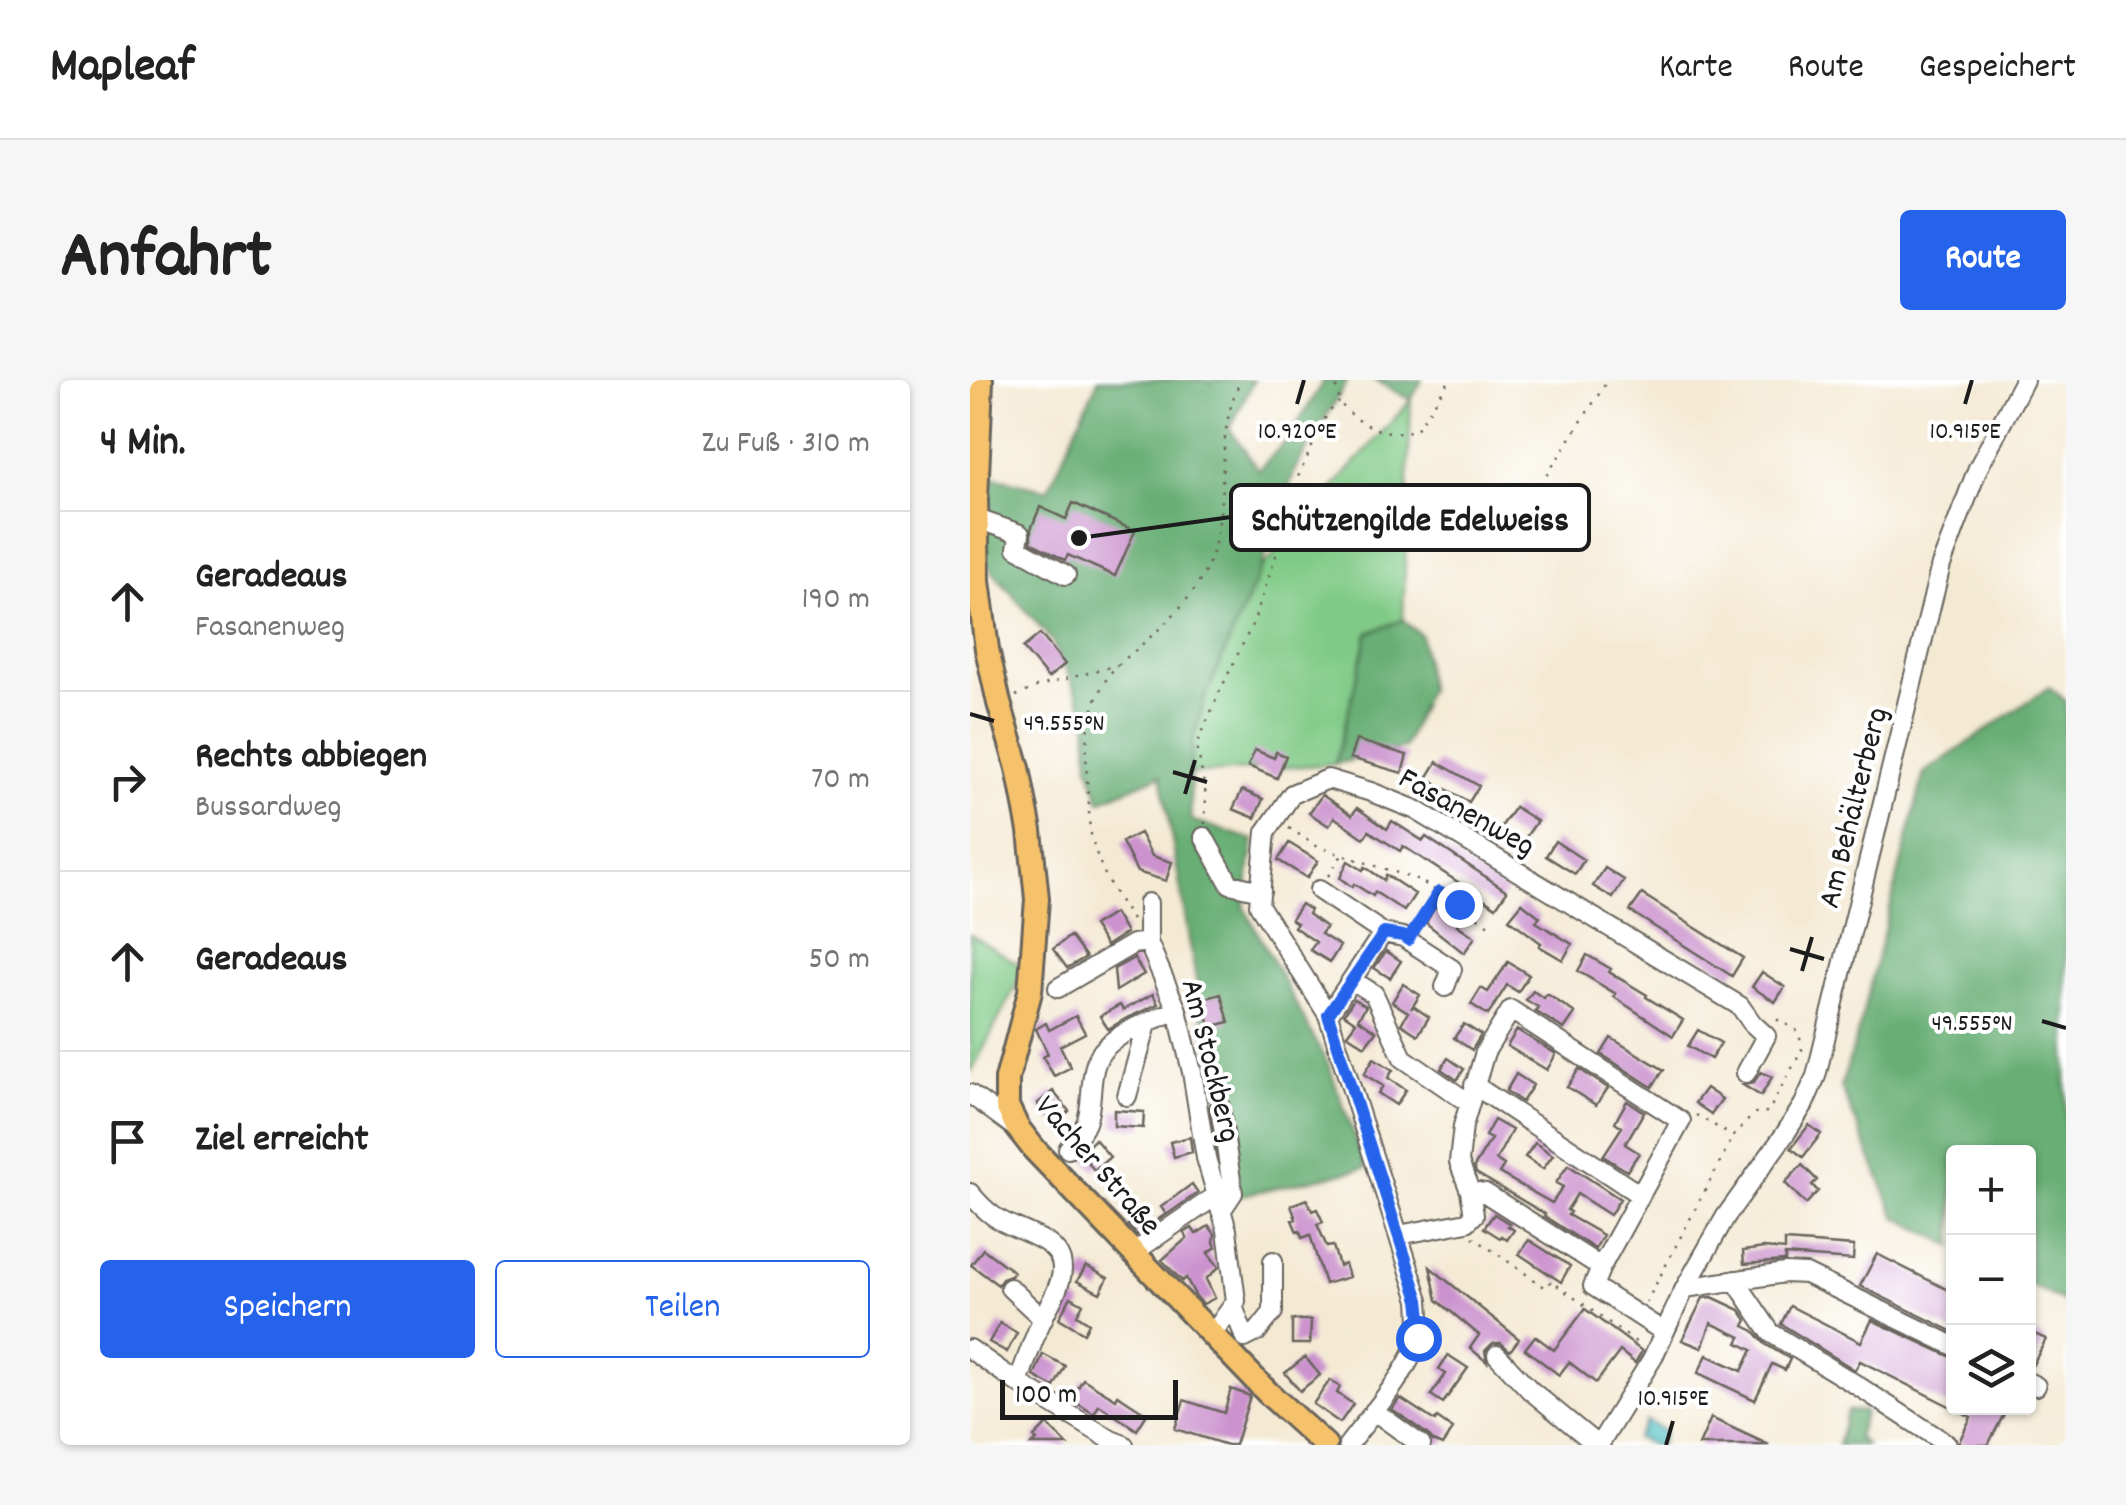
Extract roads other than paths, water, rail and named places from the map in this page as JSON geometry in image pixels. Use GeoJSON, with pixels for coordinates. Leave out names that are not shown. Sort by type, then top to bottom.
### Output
{"type":"FeatureCollection","features":[{"type":"Feature","properties":{"kind":"main road","name":"Vacher Straße"},"geometry":{"type":"LineString","coordinates":[[981,380],[978,581],[987,649],[1027,815],[1038,900],[1030,992],[1008,1079],[1006,1106],[1034,1149],[1212,1336],[1326,1445]]}},
{"type":"Feature","properties":{"kind":"street","name":"Am Behälterberg"},"geometry":{"type":"LineString","coordinates":[[1598,1445],[1654,1354],[1685,1288],[1726,1216],[1794,1119],[1816,1076],[1942,564],[1978,468],[2024,380]]}},
{"type":"Feature","properties":{"kind":"street"},"geometry":{"type":"LineString","coordinates":[[977,519],[1020,534],[1017,548],[1066,575]]}},
{"type":"Feature","properties":{"kind":"street","name":"Fasanenweg"},"geometry":{"type":"LineString","coordinates":[[1260,890],[1266,832],[1292,794],[1328,779],[1416,810],[1740,1006],[1766,1036],[1746,1073]]}},
{"type":"Feature","properties":{"kind":"street"},"geometry":{"type":"LineString","coordinates":[[1204,837],[1230,884],[1260,890],[1259,905],[1328,1015],[1419,1300],[1418,1338],[1410,1358],[1348,1445]]}},
{"type":"Feature","properties":{"kind":"street"},"geometry":{"type":"LineString","coordinates":[[1320,890],[1384,933],[1403,936],[1452,969],[1444,987]]}},
{"type":"Feature","properties":{"kind":"street","name":"Am Stockberg"},"geometry":{"type":"LineString","coordinates":[[1148,903],[1148,942],[1177,1010],[1206,1158],[1227,1230],[1236,1301],[1232,1306]]}},
{"type":"Feature","properties":{"kind":"street"},"geometry":{"type":"LineString","coordinates":[[1328,1015],[1384,933]]}},
{"type":"Feature","properties":{"kind":"street"},"geometry":{"type":"LineString","coordinates":[[1058,988],[1133,944],[1148,942]]}},
{"type":"Feature","properties":{"kind":"street"},"geometry":{"type":"LineString","coordinates":[[1352,980],[1374,994],[1403,1058],[1472,1094],[1640,1195]]}},
{"type":"Feature","properties":{"kind":"street"},"geometry":{"type":"LineString","coordinates":[[1068,1149],[1087,1122],[1094,1070],[1104,1048],[1177,1010]]}},
{"type":"Feature","properties":{"kind":"street"},"geometry":{"type":"LineString","coordinates":[[1399,1236],[1464,1223],[1474,1215],[1459,1162],[1463,1126],[1485,1052],[1511,1010],[1682,1121],[1593,1286],[1664,1332]]}},
{"type":"Feature","properties":{"kind":"street","name":"Am Stockberg"},"geometry":{"type":"LineString","coordinates":[[1128,1096],[1146,1024]]}},
{"type":"Feature","properties":{"kind":"street"},"geometry":{"type":"LineString","coordinates":[[970,1094],[1020,1131]]}},
{"type":"Feature","properties":{"kind":"street"},"geometry":{"type":"LineString","coordinates":[[1134,1253],[1232,1193],[1220,1108]]}},
{"type":"Feature","properties":{"kind":"street"},"geometry":{"type":"LineString","coordinates":[[1470,1191],[1485,1193],[1600,1267]]}},
{"type":"Feature","properties":{"kind":"street"},"geometry":{"type":"LineString","coordinates":[[970,1193],[1002,1223],[1044,1240],[1059,1254],[1062,1265],[1058,1290],[1018,1383]]}},
{"type":"Feature","properties":{"kind":"street"},"geometry":{"type":"LineString","coordinates":[[1232,1306],[1245,1338],[1256,1332],[1273,1312],[1272,1261]]}},
{"type":"Feature","properties":{"kind":"street"},"geometry":{"type":"LineString","coordinates":[[1685,1288],[1785,1273],[1806,1274],[1946,1342]]}},
{"type":"Feature","properties":{"kind":"street"},"geometry":{"type":"LineString","coordinates":[[1735,1280],[1771,1333],[1947,1444]]}},
{"type":"Feature","properties":{"kind":"street"},"geometry":{"type":"LineString","coordinates":[[1010,1288],[1043,1318]]}},
{"type":"Feature","properties":{"kind":"street"},"geometry":{"type":"LineString","coordinates":[[1212,1336],[1232,1306]]}},
{"type":"Feature","properties":{"kind":"street"},"geometry":{"type":"LineString","coordinates":[[970,1349],[1114,1443]]}},
{"type":"Feature","properties":{"kind":"street"},"geometry":{"type":"LineString","coordinates":[[1498,1355],[1530,1390],[1598,1445]]}},
{"type":"Feature","properties":{"kind":"street"},"geometry":{"type":"LineString","coordinates":[[1374,1411],[1421,1445]]}},
{"type":"Feature","properties":{"kind":"water"},"geometry":{"type":"Polygon","coordinates":[[[1646,1421],[1665,1431],[1660,1445],[1636,1438],[1646,1421]]]}},
{"type":"Feature","properties":{"kind":"place","name":"Schützengilde Edelweiss"},"geometry":{"type":"Point","coordinates":[1079,538]}}]}
